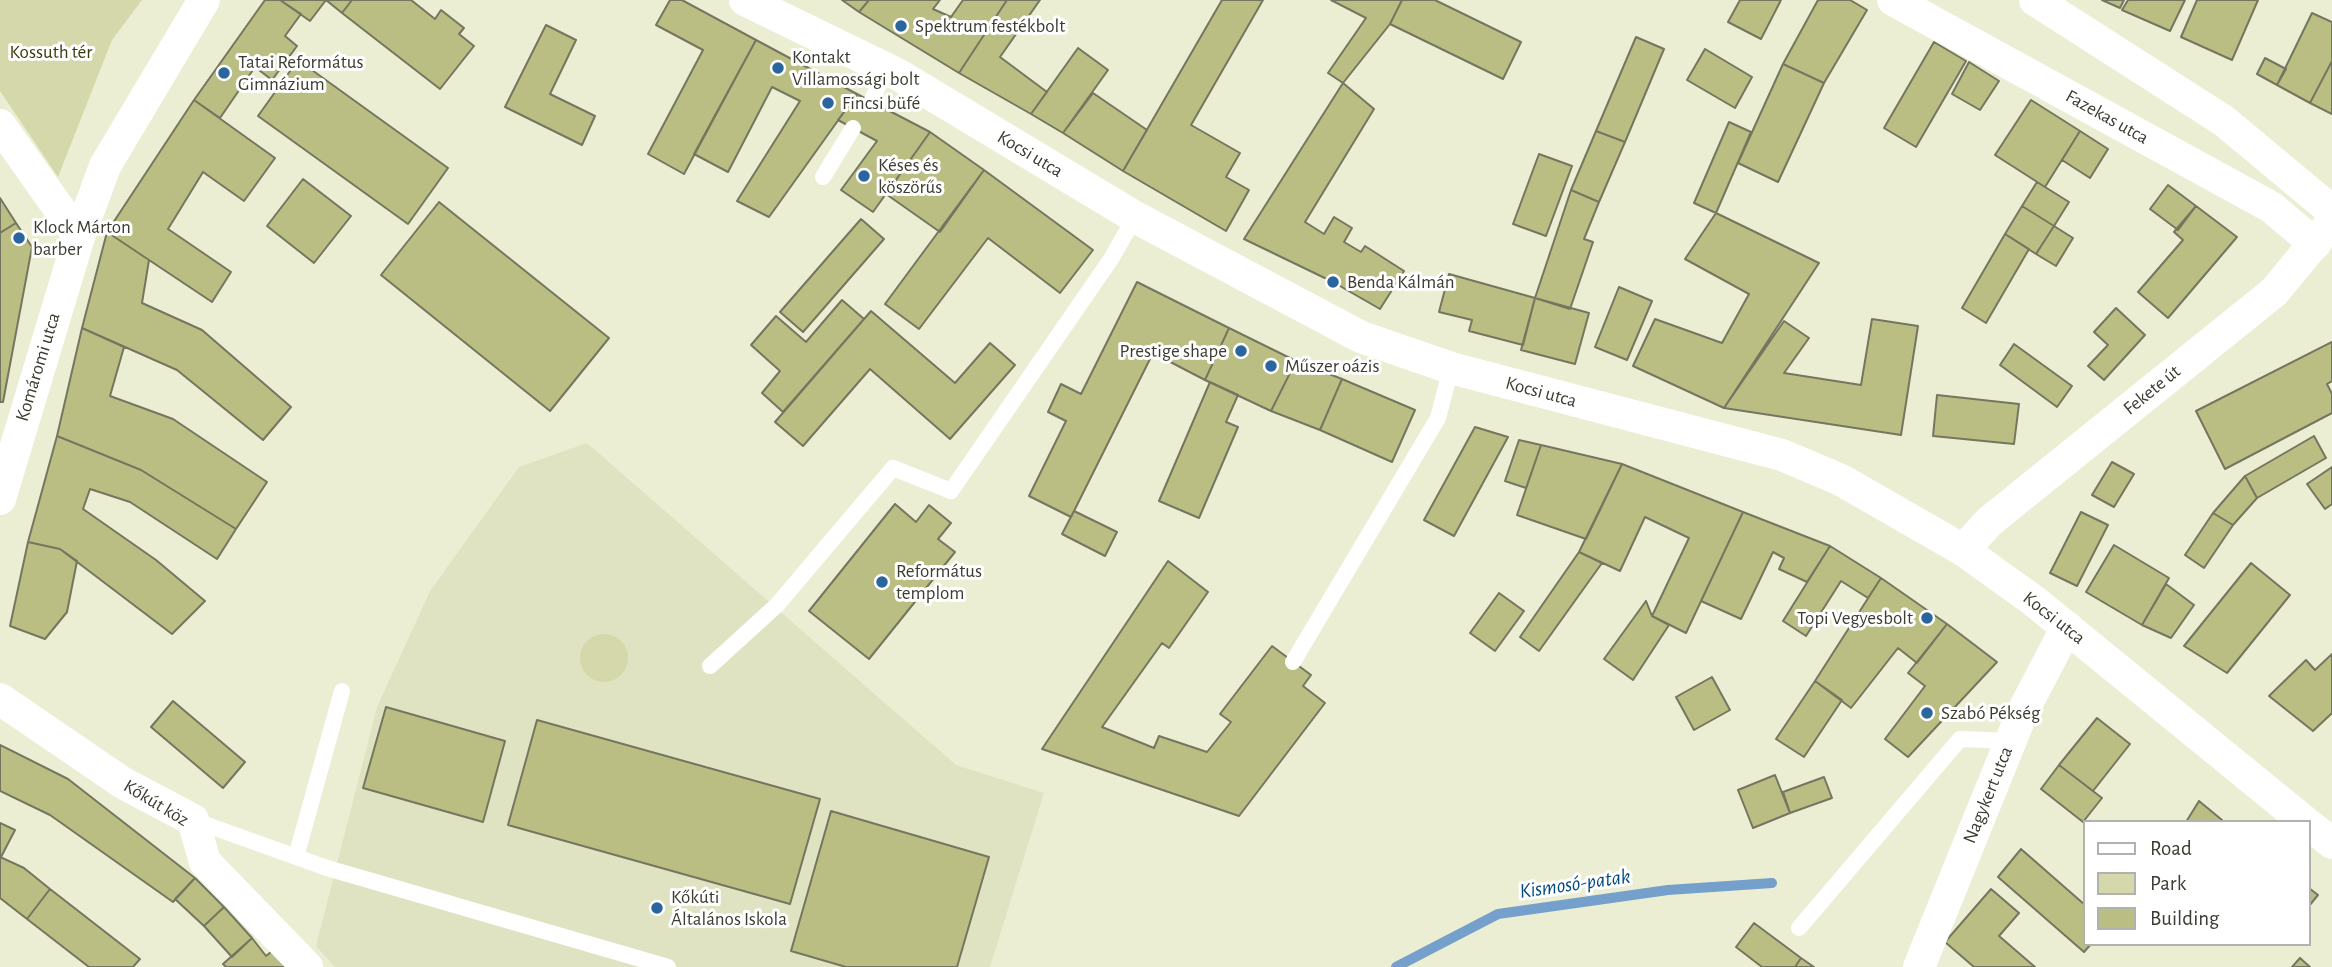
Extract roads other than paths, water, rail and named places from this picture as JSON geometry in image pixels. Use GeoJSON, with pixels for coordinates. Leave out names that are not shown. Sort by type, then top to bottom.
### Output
{"type":"FeatureCollection","features":[{"type":"Feature","properties":{"kind":"street"},"geometry":{"type":"LineString","coordinates":[[79,237],[105,166],[204,0]]}},
{"type":"Feature","properties":{"kind":"street","name":"Kocsi utca"},"geometry":{"type":"LineString","coordinates":[[746,0],[886,69],[1135,217],[1361,337],[1451,368],[1782,455],[1841,480],[1963,550],[2067,627],[2303,820]]}},
{"type":"Feature","properties":{"kind":"street","name":"Fazekas utca"},"geometry":{"type":"LineString","coordinates":[[1893,0],[2323,233]]}},
{"type":"Feature","properties":{"kind":"street"},"geometry":{"type":"LineString","coordinates":[[2035,0],[2224,121],[2332,211]]}},
{"type":"Feature","properties":{"kind":"street"},"geometry":{"type":"LineString","coordinates":[[0,125],[79,237]]}},
{"type":"Feature","properties":{"kind":"street","name":"Fekete út"},"geometry":{"type":"LineString","coordinates":[[1963,550],[1990,521],[2274,292],[2323,233]]}},
{"type":"Feature","properties":{"kind":"street","name":"Komáromi utca"},"geometry":{"type":"LineString","coordinates":[[0,499],[79,237]]}},
{"type":"Feature","properties":{"kind":"street","name":"Nagykert utca"},"geometry":{"type":"LineString","coordinates":[[1919,967],[2010,741],[2067,627]]}},
{"type":"Feature","properties":{"kind":"street","name":"Kőkút köz"},"geometry":{"type":"LineString","coordinates":[[0,699],[123,783],[193,820],[205,862],[307,967]]}},
{"type":"Feature","properties":{"kind":"street","name":"Kocsi utca"},"geometry":{"type":"LineString","coordinates":[[2311,826],[2332,843]]}},
{"type":"Feature","properties":{"kind":"lane"},"geometry":{"type":"LineString","coordinates":[[872,100],[886,69]]}},
{"type":"Feature","properties":{"kind":"lane"},"geometry":{"type":"LineString","coordinates":[[823,177],[853,128]]}},
{"type":"Feature","properties":{"kind":"lane"},"geometry":{"type":"LineString","coordinates":[[710,666],[777,606],[893,468],[951,491],[1111,259],[1135,217]]}},
{"type":"Feature","properties":{"kind":"lane"},"geometry":{"type":"LineString","coordinates":[[1293,662],[1438,418],[1451,368]]}},
{"type":"Feature","properties":{"kind":"lane"},"geometry":{"type":"LineString","coordinates":[[296,857],[342,691]]}},
{"type":"Feature","properties":{"kind":"lane"},"geometry":{"type":"LineString","coordinates":[[1799,929],[1960,739],[2010,741]]}},
{"type":"Feature","properties":{"kind":"lane"},"geometry":{"type":"LineString","coordinates":[[193,820],[296,857],[668,967]]}},
{"type":"Feature","properties":{"kind":"waterway","name":"Kismosó-patak"},"geometry":{"type":"LineString","coordinates":[[1396,967],[1498,914],[1668,890],[1772,883]]}},
{"type":"Feature","properties":{"kind":"place","name":"Spektrum festékbolt"},"geometry":{"type":"Point","coordinates":[901,26]}},
{"type":"Feature","properties":{"kind":"place","name":"Kontakt Villamossági bolt"},"geometry":{"type":"Point","coordinates":[778,68]}},
{"type":"Feature","properties":{"kind":"place","name":"Tatai Református Gimnázium"},"geometry":{"type":"Point","coordinates":[224,73]}},
{"type":"Feature","properties":{"kind":"place","name":"Fincsi büfé"},"geometry":{"type":"Point","coordinates":[828,103]}},
{"type":"Feature","properties":{"kind":"place","name":"Késes és köszörűs"},"geometry":{"type":"Point","coordinates":[864,176]}},
{"type":"Feature","properties":{"kind":"place","name":"Klock Márton barber"},"geometry":{"type":"Point","coordinates":[19,238]}},
{"type":"Feature","properties":{"kind":"place","name":"Benda Kálmán"},"geometry":{"type":"Point","coordinates":[1333,282]}},
{"type":"Feature","properties":{"kind":"place","name":"Prestige shape"},"geometry":{"type":"Point","coordinates":[1241,351]}},
{"type":"Feature","properties":{"kind":"place","name":"Műszer oázis"},"geometry":{"type":"Point","coordinates":[1271,366]}},
{"type":"Feature","properties":{"kind":"place","name":"Református templom"},"geometry":{"type":"Point","coordinates":[882,582]}},
{"type":"Feature","properties":{"kind":"place","name":"Topi Vegyesbolt"},"geometry":{"type":"Point","coordinates":[1927,618]}},
{"type":"Feature","properties":{"kind":"place","name":"Szabó Pékség"},"geometry":{"type":"Point","coordinates":[1927,713]}},
{"type":"Feature","properties":{"kind":"place","name":"Kőkúti Általános Iskola"},"geometry":{"type":"Point","coordinates":[657,908]}},
{"type":"Feature","properties":{"kind":"park label","name":"Kossuth tér"},"geometry":{"type":"Point","coordinates":[51,52]}}]}
